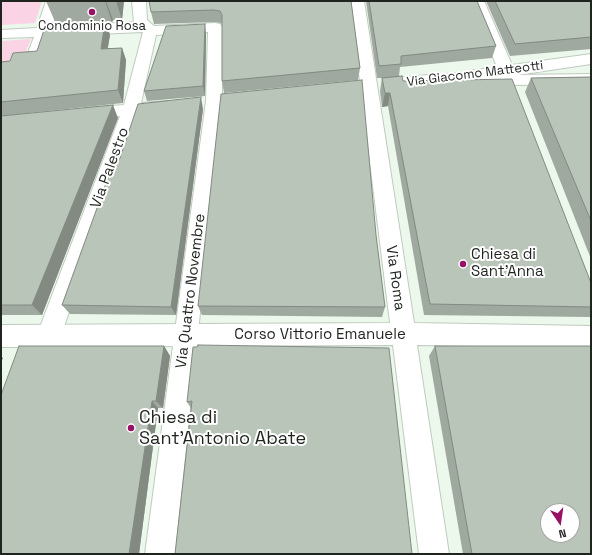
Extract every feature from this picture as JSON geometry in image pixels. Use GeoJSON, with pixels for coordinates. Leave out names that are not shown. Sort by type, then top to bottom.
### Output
{"type":"FeatureCollection","features":[{"type":"Feature","properties":{"kind":"street"},"geometry":{"type":"LineString","coordinates":[[34,58],[53,1]]}},
{"type":"Feature","properties":{"kind":"street"},"geometry":{"type":"LineString","coordinates":[[139,1],[140,21],[148,28]]}},
{"type":"Feature","properties":{"kind":"street","name":"Via Roma"},"geometry":{"type":"LineString","coordinates":[[357,1],[360,86],[403,334],[434,554]]}},
{"type":"Feature","properties":{"kind":"street"},"geometry":{"type":"LineString","coordinates":[[477,1],[511,82],[591,79]]}},
{"type":"Feature","properties":{"kind":"street","name":"Via Quattro Novembre"},"geometry":{"type":"LineString","coordinates":[[148,28],[215,27],[206,102],[186,336],[160,554]]}},
{"type":"Feature","properties":{"kind":"street"},"geometry":{"type":"LineString","coordinates":[[1,34],[148,28]]}},
{"type":"Feature","properties":{"kind":"street","name":"Via Palestro"},"geometry":{"type":"LineString","coordinates":[[49,336],[131,109],[148,28]]}},
{"type":"Feature","properties":{"kind":"street","name":"Via Giacomo Matteotti"},"geometry":{"type":"LineString","coordinates":[[360,86],[441,79],[511,82],[591,59]]}},
{"type":"Feature","properties":{"kind":"street"},"geometry":{"type":"LineString","coordinates":[[70,115],[206,102]]}},
{"type":"Feature","properties":{"kind":"street","name":"Corso Vittorio Emanuele"},"geometry":{"type":"LineString","coordinates":[[12,336],[403,334],[591,337]]}},
{"type":"Feature","properties":{"kind":"street"},"geometry":{"type":"LineString","coordinates":[[12,336],[16,360]]}},
{"type":"Feature","properties":{"kind":"shaded area"},"geometry":{"type":"Polygon","coordinates":[[[1,1],[42,1],[35,23],[1,25],[1,1]]]}},
{"type":"Feature","properties":{"kind":"shaded area"},"geometry":{"type":"Polygon","coordinates":[[[31,39],[20,66],[1,67],[1,41],[31,39]]]}},
{"type":"Feature","properties":{"kind":"building"},"geometry":{"type":"Polygon","coordinates":[[[149,1],[351,1],[360,68],[222,81],[222,15],[220,11],[151,12],[149,1]]]}},
{"type":"Feature","properties":{"kind":"building"},"geometry":{"type":"Polygon","coordinates":[[[369,1],[477,1],[496,46],[401,56],[401,64],[379,66],[369,1]]]}},
{"type":"Feature","properties":{"kind":"building"},"geometry":{"type":"Polygon","coordinates":[[[495,1],[591,1],[591,37],[515,44],[495,1]]]}},
{"type":"Feature","properties":{"kind":"building"},"geometry":{"type":"Polygon","coordinates":[[[105,22],[101,49],[122,48],[118,90],[1,102],[1,62],[10,61],[13,53],[37,51],[44,30],[46,30],[48,24],[105,22]]]}},
{"type":"Feature","properties":{"kind":"building"},"geometry":{"type":"Polygon","coordinates":[[[205,24],[203,86],[144,91],[166,26],[205,24]]]}},
{"type":"Feature","properties":{"kind":"building"},"geometry":{"type":"Polygon","coordinates":[[[402,76],[403,81],[512,79],[591,283],[591,307],[430,304],[390,93],[385,93],[382,78],[402,76]]]}},
{"type":"Feature","properties":{"kind":"building"},"geometry":{"type":"Polygon","coordinates":[[[591,77],[591,221],[531,78],[591,77]]]}},
{"type":"Feature","properties":{"kind":"building"},"geometry":{"type":"Polygon","coordinates":[[[362,80],[376,235],[385,307],[198,306],[221,94],[362,80]]]}},
{"type":"Feature","properties":{"kind":"building"},"geometry":{"type":"Polygon","coordinates":[[[201,97],[171,307],[62,305],[114,161],[119,161],[138,104],[201,97]]]}},
{"type":"Feature","properties":{"kind":"building"},"geometry":{"type":"Polygon","coordinates":[[[113,105],[32,305],[1,305],[1,116],[113,105]]]}},
{"type":"Feature","properties":{"kind":"building"},"geometry":{"type":"Polygon","coordinates":[[[198,345],[389,348],[412,554],[175,554],[192,401],[187,402],[193,347],[197,347],[198,345]]]}},
{"type":"Feature","properties":{"kind":"building"},"geometry":{"type":"Polygon","coordinates":[[[19,346],[164,346],[156,401],[152,401],[129,554],[1,554],[1,395],[19,346]]]}},
{"type":"Feature","properties":{"kind":"building"},"geometry":{"type":"Polygon","coordinates":[[[435,346],[591,346],[591,554],[472,554],[435,346]]]}},
{"type":"Feature","properties":{"kind":"place","name":"Condominio Rosa"},"geometry":{"type":"Point","coordinates":[92,12]}},
{"type":"Feature","properties":{"kind":"place","name":"Chiesa di Sant'Anna"},"geometry":{"type":"Point","coordinates":[463,264]}},
{"type":"Feature","properties":{"kind":"place","name":"Chiesa di Sant'Antonio Abate"},"geometry":{"type":"Point","coordinates":[131,428]}}]}
